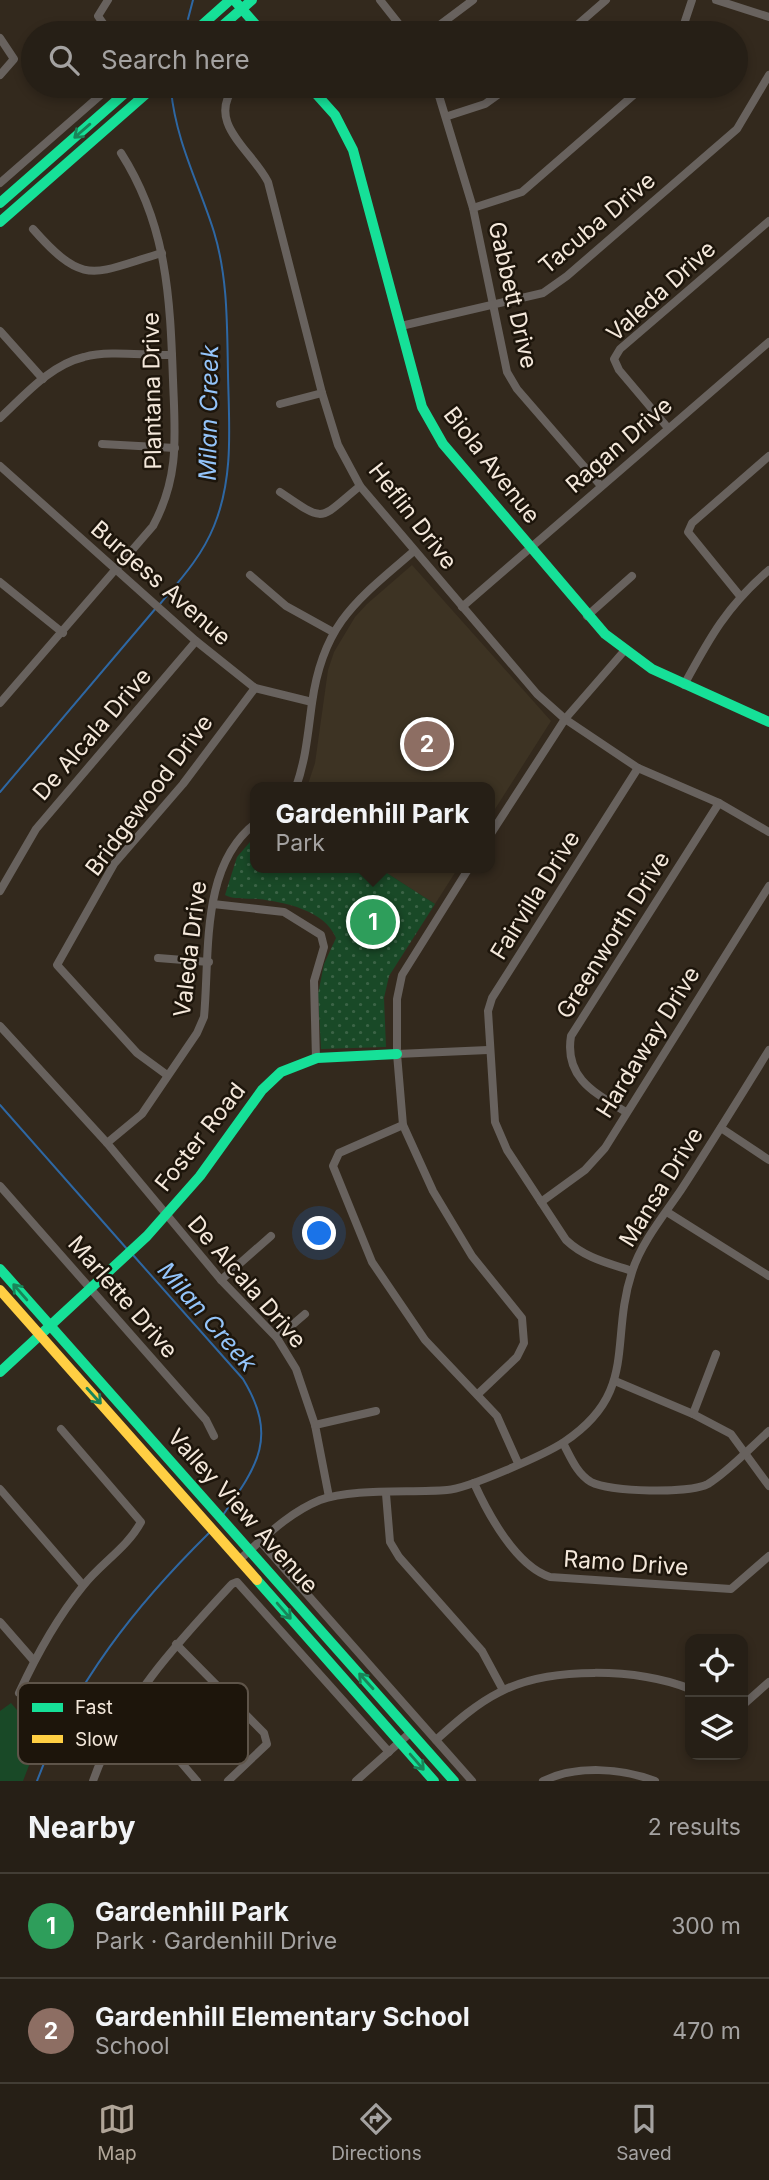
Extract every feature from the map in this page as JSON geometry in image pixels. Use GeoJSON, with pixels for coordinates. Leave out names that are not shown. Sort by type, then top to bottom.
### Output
{"type":"FeatureCollection","features":[{"type":"Feature","properties":{"kind":"main road"},"geometry":{"type":"LineString","coordinates":[[210,21],[236,3],[252,0]]}},
{"type":"Feature","properties":{"kind":"main road"},"geometry":{"type":"LineString","coordinates":[[223,21],[236,3]]}},
{"type":"Feature","properties":{"kind":"main road"},"geometry":{"type":"LineString","coordinates":[[236,3],[252,21]]}},
{"type":"Feature","properties":{"kind":"main road"},"geometry":{"type":"LineString","coordinates":[[0,203],[119,98]]}},
{"type":"Feature","properties":{"kind":"main road"},"geometry":{"type":"LineString","coordinates":[[0,222],[141,98]]}},
{"type":"Feature","properties":{"kind":"main road","name":"Biola Avenue"},"geometry":{"type":"LineString","coordinates":[[320,98],[335,114],[353,150],[422,407],[431,426],[587,616],[625,650],[684,685],[768,718]]}},
{"type":"Feature","properties":{"kind":"main road","name":"Foster Road"},"geometry":{"type":"LineString","coordinates":[[0,1372],[91,1289],[197,1182],[270,1081],[291,1066],[316,1059],[397,1054]]}},
{"type":"Feature","properties":{"kind":"main road","name":"Valley View Avenue"},"geometry":{"type":"LineString","coordinates":[[0,1269],[454,1781]]}},
{"type":"Feature","properties":{"kind":"main road","name":"Valley View Avenue"},"geometry":{"type":"LineString","coordinates":[[0,1290],[434,1781]]}},
{"type":"Feature","properties":{"kind":"street"},"geometry":{"type":"LineString","coordinates":[[102,21],[98,16],[108,0]]}},
{"type":"Feature","properties":{"kind":"street"},"geometry":{"type":"LineString","coordinates":[[380,0],[397,21]]}},
{"type":"Feature","properties":{"kind":"street"},"geometry":{"type":"LineString","coordinates":[[445,21],[473,0]]}},
{"type":"Feature","properties":{"kind":"street"},"geometry":{"type":"LineString","coordinates":[[582,21],[606,0]]}},
{"type":"Feature","properties":{"kind":"street"},"geometry":{"type":"LineString","coordinates":[[685,21],[692,0]]}},
{"type":"Feature","properties":{"kind":"street"},"geometry":{"type":"LineString","coordinates":[[716,0],[769,17]]}},
{"type":"Feature","properties":{"kind":"street"},"geometry":{"type":"LineString","coordinates":[[0,38],[15,59],[0,75]]}},
{"type":"Feature","properties":{"kind":"street","name":"Tacuba Drive"},"geometry":{"type":"LineString","coordinates":[[401,326],[493,307],[543,293],[567,276],[737,129],[769,75]]}},
{"type":"Feature","properties":{"kind":"street"},"geometry":{"type":"LineString","coordinates":[[0,183],[97,98]]}},
{"type":"Feature","properties":{"kind":"street","name":"Heflin Drive"},"geometry":{"type":"LineString","coordinates":[[227,98],[224,103],[225,118],[231,133],[262,169],[268,182],[322,393],[338,445],[360,486],[537,694],[565,719],[638,768],[719,803],[769,832]]}},
{"type":"Feature","properties":{"kind":"street","name":"Gabbett Drive"},"geometry":{"type":"LineString","coordinates":[[440,98],[473,208],[507,372],[517,390],[601,486]]}},
{"type":"Feature","properties":{"kind":"street"},"geometry":{"type":"LineString","coordinates":[[447,116],[485,104],[493,98]]}},
{"type":"Feature","properties":{"kind":"street"},"geometry":{"type":"LineString","coordinates":[[473,208],[522,192],[630,98]]}},
{"type":"Feature","properties":{"kind":"street","name":"Plantana Drive"},"geometry":{"type":"LineString","coordinates":[[1,698],[63,633],[153,526],[167,502],[173,480],[175,448],[170,293],[162,253],[140,189],[121,153]]}},
{"type":"Feature","properties":{"kind":"street","name":"Valeda Drive"},"geometry":{"type":"LineString","coordinates":[[668,428],[618,370],[614,359],[620,349],[769,221]]}},
{"type":"Feature","properties":{"kind":"street"},"geometry":{"type":"LineString","coordinates":[[33,229],[59,258],[73,267],[90,272],[162,253]]}},
{"type":"Feature","properties":{"kind":"street"},"geometry":{"type":"LineString","coordinates":[[0,331],[43,379]]}},
{"type":"Feature","properties":{"kind":"street","name":"Ragan Drive"},"geometry":{"type":"LineString","coordinates":[[462,607],[769,342]]}},
{"type":"Feature","properties":{"kind":"street"},"geometry":{"type":"LineString","coordinates":[[0,418],[43,379],[64,364],[85,356],[172,355]]}},
{"type":"Feature","properties":{"kind":"street"},"geometry":{"type":"LineString","coordinates":[[280,404],[322,393]]}},
{"type":"Feature","properties":{"kind":"street"},"geometry":{"type":"LineString","coordinates":[[102,444],[175,448]]}},
{"type":"Feature","properties":{"kind":"street"},"geometry":{"type":"LineString","coordinates":[[740,596],[688,532],[692,523],[769,456]]}},
{"type":"Feature","properties":{"kind":"street","name":"Burgess Avenue"},"geometry":{"type":"LineString","coordinates":[[0,466],[197,641],[255,688],[312,702]]}},
{"type":"Feature","properties":{"kind":"street"},"geometry":{"type":"LineString","coordinates":[[281,492],[314,515],[325,514],[360,486]]}},
{"type":"Feature","properties":{"kind":"street"},"geometry":{"type":"LineString","coordinates":[[298,782],[306,758],[319,668],[333,632],[352,603],[414,551]]}},
{"type":"Feature","properties":{"kind":"street"},"geometry":{"type":"LineString","coordinates":[[684,685],[709,638],[740,596],[769,570]]}},
{"type":"Feature","properties":{"kind":"street"},"geometry":{"type":"LineString","coordinates":[[250,575],[286,606],[333,632]]}},
{"type":"Feature","properties":{"kind":"street"},"geometry":{"type":"LineString","coordinates":[[587,616],[632,576]]}},
{"type":"Feature","properties":{"kind":"street"},"geometry":{"type":"LineString","coordinates":[[0,582],[63,633]]}},
{"type":"Feature","properties":{"kind":"street","name":"De Alcala Drive"},"geometry":{"type":"LineString","coordinates":[[0,891],[36,829],[197,641]]}},
{"type":"Feature","properties":{"kind":"street"},"geometry":{"type":"LineString","coordinates":[[495,827],[565,719],[625,650]]}},
{"type":"Feature","properties":{"kind":"street","name":"Bridgewood Drive"},"geometry":{"type":"LineString","coordinates":[[167,1075],[137,1053],[57,965],[114,864],[183,784],[255,688]]}},
{"type":"Feature","properties":{"kind":"street","name":"Fairvilla Drive"},"geometry":{"type":"LineString","coordinates":[[632,1272],[587,1256],[576,1249],[507,1150],[495,1122],[488,1050],[488,1011],[492,998],[638,768]]}},
{"type":"Feature","properties":{"kind":"street","name":"Greenworth Drive"},"geometry":{"type":"LineString","coordinates":[[625,1112],[580,1080],[571,1066],[571,1037],[719,803]]}},
{"type":"Feature","properties":{"kind":"street","name":"Valeda Drive"},"geometry":{"type":"LineString","coordinates":[[107,1143],[142,1114],[197,1034],[204,1017],[217,878],[225,858],[240,835],[250,828]]}},
{"type":"Feature","properties":{"kind":"street"},"geometry":{"type":"LineString","coordinates":[[466,873],[402,975],[397,999],[397,1054],[403,1125],[433,1191],[465,1245],[522,1318],[524,1343],[517,1357],[478,1394]]}},
{"type":"Feature","properties":{"kind":"street","name":"Hardaway Drive"},"geometry":{"type":"LineString","coordinates":[[541,1202],[585,1170],[605,1148],[625,1112],[769,886]]}},
{"type":"Feature","properties":{"kind":"street"},"geometry":{"type":"LineString","coordinates":[[213,904],[284,912],[321,935],[324,947],[314,981],[316,1059]]}},
{"type":"Feature","properties":{"kind":"street"},"geometry":{"type":"LineString","coordinates":[[158,958],[209,962]]}},
{"type":"Feature","properties":{"kind":"street","name":"De Alcala Drive"},"geometry":{"type":"LineString","coordinates":[[0,1026],[107,1143],[164,1216],[277,1338],[296,1369],[315,1425],[329,1497]]}},
{"type":"Feature","properties":{"kind":"street","name":"Foster Road"},"geometry":{"type":"LineString","coordinates":[[397,1054],[488,1050]]}},
{"type":"Feature","properties":{"kind":"street","name":"Mansa Drive"},"geometry":{"type":"LineString","coordinates":[[239,1560],[298,1511],[329,1497],[451,1490],[474,1483],[563,1443],[602,1407],[615,1381],[632,1272],[769,1051]]}},
{"type":"Feature","properties":{"kind":"street"},"geometry":{"type":"LineString","coordinates":[[403,1125],[340,1153],[333,1166],[372,1262],[425,1340],[497,1416],[518,1463]]}},
{"type":"Feature","properties":{"kind":"street"},"geometry":{"type":"LineString","coordinates":[[721,1128],[769,1160]]}},
{"type":"Feature","properties":{"kind":"street","name":"Marlette Drive"},"geometry":{"type":"LineString","coordinates":[[0,1186],[206,1420],[214,1436]]}},
{"type":"Feature","properties":{"kind":"street"},"geometry":{"type":"LineString","coordinates":[[667,1212],[769,1276]]}},
{"type":"Feature","properties":{"kind":"street"},"geometry":{"type":"LineString","coordinates":[[221,1280],[271,1236]]}},
{"type":"Feature","properties":{"kind":"street"},"geometry":{"type":"LineString","coordinates":[[277,1338],[305,1314]]}},
{"type":"Feature","properties":{"kind":"street"},"geometry":{"type":"LineString","coordinates":[[693,1413],[716,1354]]}},
{"type":"Feature","properties":{"kind":"street"},"geometry":{"type":"LineString","coordinates":[[615,1381],[693,1413],[731,1434],[769,1486]]}},
{"type":"Feature","properties":{"kind":"street"},"geometry":{"type":"LineString","coordinates":[[315,1425],[376,1411]]}},
{"type":"Feature","properties":{"kind":"street"},"geometry":{"type":"LineString","coordinates":[[24,1683],[34,1661],[83,1585],[134,1534],[141,1522],[61,1429]]}},
{"type":"Feature","properties":{"kind":"street"},"geometry":{"type":"LineString","coordinates":[[563,1443],[592,1482],[612,1488],[687,1490],[708,1484],[769,1431]]}},
{"type":"Feature","properties":{"kind":"street","name":"Ramo Drive"},"geometry":{"type":"LineString","coordinates":[[474,1483],[489,1517],[536,1572],[550,1577],[731,1589],[769,1556]]}},
{"type":"Feature","properties":{"kind":"street"},"geometry":{"type":"LineString","coordinates":[[0,1489],[83,1585]]}},
{"type":"Feature","properties":{"kind":"street"},"geometry":{"type":"LineString","coordinates":[[386,1494],[390,1542],[399,1557],[482,1651],[503,1690]]}},
{"type":"Feature","properties":{"kind":"street","name":"Valley View Avenue"},"geometry":{"type":"LineString","coordinates":[[260,1541],[472,1781]]}},
{"type":"Feature","properties":{"kind":"street"},"geometry":{"type":"LineString","coordinates":[[147,1683],[176,1644],[232,1584],[237,1582],[389,1752]]}},
{"type":"Feature","properties":{"kind":"street"},"geometry":{"type":"LineString","coordinates":[[0,1622],[34,1661]]}},
{"type":"Feature","properties":{"kind":"street"},"geometry":{"type":"LineString","coordinates":[[176,1644],[215,1683]]}},
{"type":"Feature","properties":{"kind":"street"},"geometry":{"type":"LineString","coordinates":[[436,1740],[476,1706],[503,1690],[556,1675],[594,1674],[657,1679],[685,1687]]}},
{"type":"Feature","properties":{"kind":"street"},"geometry":{"type":"LineString","coordinates":[[748,1701],[769,1682]]}},
{"type":"Feature","properties":{"kind":"street"},"geometry":{"type":"LineString","coordinates":[[248,1717],[264,1733],[267,1744],[248,1762]]}},
{"type":"Feature","properties":{"kind":"street"},"geometry":{"type":"LineString","coordinates":[[356,1781],[411,1732]]}},
{"type":"Feature","properties":{"kind":"street"},"geometry":{"type":"LineString","coordinates":[[93,1781],[102,1764]]}},
{"type":"Feature","properties":{"kind":"street"},"geometry":{"type":"LineString","coordinates":[[182,1764],[197,1781]]}},
{"type":"Feature","properties":{"kind":"street"},"geometry":{"type":"LineString","coordinates":[[228,1781],[246,1764]]}},
{"type":"Feature","properties":{"kind":"street"},"geometry":{"type":"LineString","coordinates":[[543,1781],[579,1770],[625,1773],[655,1781]]}},
{"type":"Feature","properties":{"kind":"shaded area"},"geometry":{"type":"Polygon","coordinates":[[[412,565],[551,721],[495,809],[495,782],[309,782],[315,763],[328,670],[334,652],[355,617],[412,565]]]}},
{"type":"Feature","properties":{"kind":"shaded area"},"geometry":{"type":"Polygon","coordinates":[[[387,873],[455,873],[435,904],[387,873]]]}},
{"type":"Feature","properties":{"kind":"green space"},"geometry":{"type":"Polygon","coordinates":[[[250,842],[250,873],[387,873],[435,904],[389,976],[384,998],[386,1047],[321,1049],[318,994],[324,964],[336,938],[331,928],[303,909],[280,902],[225,895],[237,857],[250,842]]]}},
{"type":"Feature","properties":{"kind":"green space"},"geometry":{"type":"Polygon","coordinates":[[[11,1703],[18,1711],[18,1764],[30,1764],[23,1781],[0,1781],[0,1711],[11,1703]]]}},
{"type":"Feature","properties":{"kind":"waterway","name":"Milan Creek"},"geometry":{"type":"LineString","coordinates":[[188,19],[193,0]]}},
{"type":"Feature","properties":{"kind":"waterway","name":"Milan Creek"},"geometry":{"type":"LineString","coordinates":[[160,604],[190,567],[214,526],[225,489],[229,451],[227,320],[222,267],[214,232],[178,127],[172,98]]}},
{"type":"Feature","properties":{"kind":"waterway","name":"Milan Creek"},"geometry":{"type":"LineString","coordinates":[[0,792],[156,608]]}},
{"type":"Feature","properties":{"kind":"waterway","name":"Milan Creek"},"geometry":{"type":"LineString","coordinates":[[0,1105],[127,1249]]}},
{"type":"Feature","properties":{"kind":"waterway","name":"Milan Creek"},"geometry":{"type":"LineString","coordinates":[[133,1255],[243,1379],[254,1399],[260,1418],[259,1450],[246,1481],[223,1515]]}},
{"type":"Feature","properties":{"kind":"waterway","name":"Milan Creek"},"geometry":{"type":"LineString","coordinates":[[86,1683],[156,1588],[209,1533]]}},
{"type":"Feature","properties":{"kind":"waterway","name":"Milan Creek"},"geometry":{"type":"LineString","coordinates":[[37,1781],[44,1764]]}},
{"type":"Feature","properties":{"kind":"traffic: fast"},"geometry":{"type":"LineString","coordinates":[[206,21],[230,0]]}},
{"type":"Feature","properties":{"kind":"traffic: fast"},"geometry":{"type":"LineString","coordinates":[[234,0],[252,21]]}},
{"type":"Feature","properties":{"kind":"traffic: fast"},"geometry":{"type":"LineString","coordinates":[[228,21],[252,0]]}},
{"type":"Feature","properties":{"kind":"traffic: fast"},"geometry":{"type":"LineString","coordinates":[[0,203],[119,98]]}},
{"type":"Feature","properties":{"kind":"traffic: fast"},"geometry":{"type":"LineString","coordinates":[[0,222],[141,98]]}},
{"type":"Feature","properties":{"kind":"traffic: fast"},"geometry":{"type":"LineString","coordinates":[[320,98],[335,115],[353,150],[422,407],[443,444],[605,634],[652,669],[769,722]]}},
{"type":"Feature","properties":{"kind":"traffic: fast"},"geometry":{"type":"LineString","coordinates":[[0,1372],[147,1236],[200,1176],[262,1090],[281,1072],[317,1058],[397,1054]]}},
{"type":"Feature","properties":{"kind":"traffic: fast"},"geometry":{"type":"LineString","coordinates":[[0,1269],[454,1781]]}},
{"type":"Feature","properties":{"kind":"traffic: fast"},"geometry":{"type":"LineString","coordinates":[[257,1580],[434,1781]]}},
{"type":"Feature","properties":{"kind":"traffic: slow"},"geometry":{"type":"LineString","coordinates":[[0,1290],[257,1580]]}},
{"type":"Feature","properties":{"kind":"place","name":"Gardenhill Elementary School"},"geometry":{"type":"Point","coordinates":[427,744]}},
{"type":"Feature","properties":{"kind":"place","name":"Gardenhill Park"},"geometry":{"type":"Point","coordinates":[373,922]}}]}
